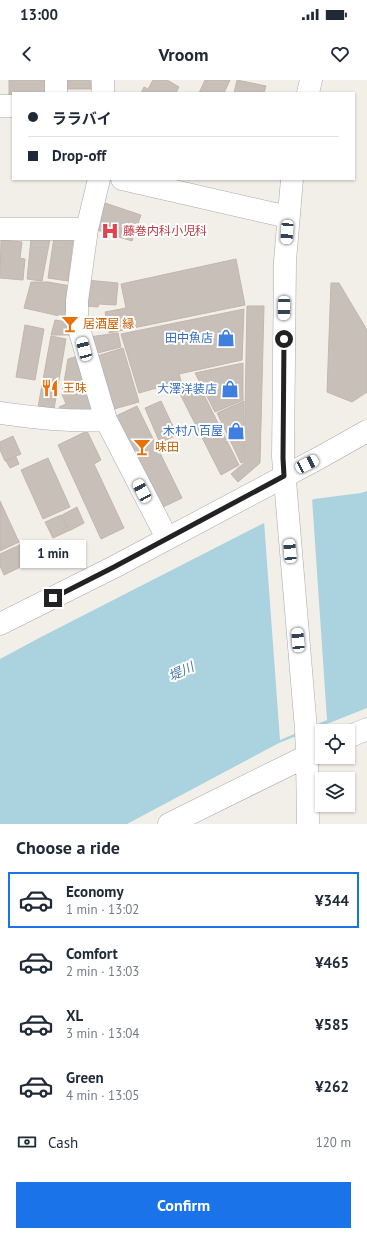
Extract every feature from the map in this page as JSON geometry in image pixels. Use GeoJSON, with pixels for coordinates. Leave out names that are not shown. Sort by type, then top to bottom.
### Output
{"type":"FeatureCollection","features":[{"type":"Feature","properties":{"kind":"street"},"geometry":{"type":"LineString","coordinates":[[56,80],[56,92]]}},
{"type":"Feature","properties":{"kind":"street"},"geometry":{"type":"LineString","coordinates":[[102,80],[103,92]]}},
{"type":"Feature","properties":{"kind":"street"},"geometry":{"type":"LineString","coordinates":[[308,92],[311,80]]}},
{"type":"Feature","properties":{"kind":"street"},"geometry":{"type":"LineString","coordinates":[[0,106],[12,106]]}},
{"type":"Feature","properties":{"kind":"street"},"geometry":{"type":"LineString","coordinates":[[99,180],[87,229],[77,301],[77,322],[106,420],[167,538]]}},
{"type":"Feature","properties":{"kind":"street"},"geometry":{"type":"LineString","coordinates":[[126,180],[288,217]]}},
{"type":"Feature","properties":{"kind":"street"},"geometry":{"type":"LineString","coordinates":[[292,180],[285,261],[283,450],[286,506],[306,729],[315,752],[308,824]]}},
{"type":"Feature","properties":{"kind":"street"},"geometry":{"type":"LineString","coordinates":[[0,229],[87,229]]}},
{"type":"Feature","properties":{"kind":"street"},"geometry":{"type":"LineString","coordinates":[[0,413],[41,419],[70,421],[106,420]]}},
{"type":"Feature","properties":{"kind":"street"},"geometry":{"type":"LineString","coordinates":[[0,624],[114,567],[367,431]]}},
{"type":"Feature","properties":{"kind":"street"},"geometry":{"type":"LineString","coordinates":[[355,734],[367,729]]}},
{"type":"Feature","properties":{"kind":"street"},"geometry":{"type":"LineString","coordinates":[[169,824],[315,752]]}},
{"type":"Feature","properties":{"kind":"water","name":"堤川"},"geometry":{"type":"Polygon","coordinates":[[[367,491],[367,708],[327,724],[315,724],[315,729],[279,743],[127,824],[0,824],[0,659],[260,525],[314,499],[367,491]]]}},
{"type":"Feature","properties":{"kind":"pier"},"geometry":{"type":"Polygon","coordinates":[[[312,498],[327,720],[280,740],[264,521],[312,498]]]}},
{"type":"Feature","properties":{"kind":"building"},"geometry":{"type":"Polygon","coordinates":[[[9,80],[48,80],[46,92],[12,92],[12,97],[9,97],[9,80]]]}},
{"type":"Feature","properties":{"kind":"building"},"geometry":{"type":"Polygon","coordinates":[[[64,80],[90,80],[91,89],[64,89],[64,80]]]}},
{"type":"Feature","properties":{"kind":"building"},"geometry":{"type":"Polygon","coordinates":[[[153,80],[167,80],[179,87],[176,92],[142,92],[144,87],[148,89],[153,80]]]}},
{"type":"Feature","properties":{"kind":"building"},"geometry":{"type":"Polygon","coordinates":[[[205,80],[230,80],[224,92],[199,92],[205,80]]]}},
{"type":"Feature","properties":{"kind":"building"},"geometry":{"type":"Polygon","coordinates":[[[237,80],[266,86],[264,92],[234,92],[237,80]]]}},
{"type":"Feature","properties":{"kind":"building"},"geometry":{"type":"Polygon","coordinates":[[[102,202],[141,215],[132,241],[94,229],[102,202]]]}},
{"type":"Feature","properties":{"kind":"building"},"geometry":{"type":"Polygon","coordinates":[[[54,237],[73,240],[68,281],[48,278],[54,237]]]}},
{"type":"Feature","properties":{"kind":"building"},"geometry":{"type":"Polygon","coordinates":[[[31,239],[50,239],[42,281],[27,279],[31,239]]]}},
{"type":"Feature","properties":{"kind":"building"},"geometry":{"type":"Polygon","coordinates":[[[1,240],[22,242],[20,258],[25,259],[23,280],[0,278],[1,240]]]}},
{"type":"Feature","properties":{"kind":"building"},"geometry":{"type":"Polygon","coordinates":[[[236,259],[245,305],[109,333],[105,312],[126,308],[121,284],[236,259]]]}},
{"type":"Feature","properties":{"kind":"building"},"geometry":{"type":"Polygon","coordinates":[[[86,280],[118,283],[116,305],[99,304],[98,307],[84,306],[86,280]]]}},
{"type":"Feature","properties":{"kind":"building"},"geometry":{"type":"Polygon","coordinates":[[[31,282],[48,282],[71,286],[64,317],[24,308],[31,282]]]}},
{"type":"Feature","properties":{"kind":"building"},"geometry":{"type":"Polygon","coordinates":[[[331,283],[339,283],[367,330],[367,392],[352,402],[327,392],[331,283]]]}},
{"type":"Feature","properties":{"kind":"building"},"geometry":{"type":"Polygon","coordinates":[[[247,306],[264,306],[260,463],[238,482],[231,474],[244,463],[247,306]]]}},
{"type":"Feature","properties":{"kind":"building"},"geometry":{"type":"Polygon","coordinates":[[[244,309],[242,360],[179,374],[181,381],[139,393],[121,334],[244,309]]]}},
{"type":"Feature","properties":{"kind":"building"},"geometry":{"type":"Polygon","coordinates":[[[55,320],[67,322],[70,335],[51,335],[55,320]]]}},
{"type":"Feature","properties":{"kind":"building"},"geometry":{"type":"Polygon","coordinates":[[[25,325],[44,329],[35,380],[16,377],[25,325]]]}},
{"type":"Feature","properties":{"kind":"building"},"geometry":{"type":"Polygon","coordinates":[[[118,333],[121,347],[94,354],[89,337],[118,333]]]}},
{"type":"Feature","properties":{"kind":"building"},"geometry":{"type":"Polygon","coordinates":[[[51,336],[66,339],[54,409],[38,407],[51,336]]]}},
{"type":"Feature","properties":{"kind":"building"},"geometry":{"type":"Polygon","coordinates":[[[123,348],[139,402],[114,409],[97,356],[123,348]]]}},
{"type":"Feature","properties":{"kind":"building"},"geometry":{"type":"Polygon","coordinates":[[[78,356],[94,408],[89,412],[61,412],[59,407],[66,404],[62,394],[68,359],[78,356]]]}},
{"type":"Feature","properties":{"kind":"building"},"geometry":{"type":"Polygon","coordinates":[[[243,363],[243,400],[215,412],[195,373],[243,363]]]}},
{"type":"Feature","properties":{"kind":"building"},"geometry":{"type":"Polygon","coordinates":[[[186,383],[191,394],[201,389],[239,465],[221,475],[177,388],[186,383]]]}},
{"type":"Feature","properties":{"kind":"building"},"geometry":{"type":"Polygon","coordinates":[[[161,401],[177,435],[160,443],[145,408],[161,401]]]}},
{"type":"Feature","properties":{"kind":"building"},"geometry":{"type":"Polygon","coordinates":[[[244,401],[243,462],[241,463],[217,413],[244,401]]]}},
{"type":"Feature","properties":{"kind":"building"},"geometry":{"type":"Polygon","coordinates":[[[137,406],[182,498],[161,508],[116,416],[137,406]]]}},
{"type":"Feature","properties":{"kind":"building"},"geometry":{"type":"Polygon","coordinates":[[[87,431],[101,460],[94,464],[124,528],[101,539],[58,445],[87,431]]]}},
{"type":"Feature","properties":{"kind":"building"},"geometry":{"type":"Polygon","coordinates":[[[13,436],[21,454],[5,461],[0,450],[0,442],[13,436]]]}},
{"type":"Feature","properties":{"kind":"building"},"geometry":{"type":"Polygon","coordinates":[[[16,457],[19,464],[10,468],[6,461],[16,457]]]}},
{"type":"Feature","properties":{"kind":"building"},"geometry":{"type":"Polygon","coordinates":[[[48,458],[70,507],[43,519],[21,470],[48,458]]]}},
{"type":"Feature","properties":{"kind":"building"},"geometry":{"type":"Polygon","coordinates":[[[0,501],[19,542],[0,551],[0,501]]]}},
{"type":"Feature","properties":{"kind":"building"},"geometry":{"type":"Polygon","coordinates":[[[77,507],[84,523],[69,531],[62,515],[77,507]]]}},
{"type":"Feature","properties":{"kind":"building"},"geometry":{"type":"Polygon","coordinates":[[[61,515],[68,531],[53,538],[45,522],[61,515]]]}},
{"type":"Feature","properties":{"kind":"building"},"geometry":{"type":"Polygon","coordinates":[[[24,543],[33,561],[4,575],[0,566],[0,554],[24,543]]]}},
{"type":"Feature","properties":{"kind":"place","name":"藤巻内科小児科"},"geometry":{"type":"Point","coordinates":[110,231]}},
{"type":"Feature","properties":{"kind":"place","name":"居酒屋 縁"},"geometry":{"type":"Point","coordinates":[70,324]}},
{"type":"Feature","properties":{"kind":"place","name":"田中魚店"},"geometry":{"type":"Point","coordinates":[226,338]}},
{"type":"Feature","properties":{"kind":"place","name":"王味"},"geometry":{"type":"Point","coordinates":[50,388]}},
{"type":"Feature","properties":{"kind":"place","name":"大澤洋装店"},"geometry":{"type":"Point","coordinates":[230,389]}},
{"type":"Feature","properties":{"kind":"place","name":"木村八百屋"},"geometry":{"type":"Point","coordinates":[236,431]}},
{"type":"Feature","properties":{"kind":"place","name":"味田"},"geometry":{"type":"Point","coordinates":[142,447]}},
{"type":"Feature","properties":{"kind":"route"},"geometry":{"type":"LineString","coordinates":[[53,598],[284,476],[284,339]]}}]}
